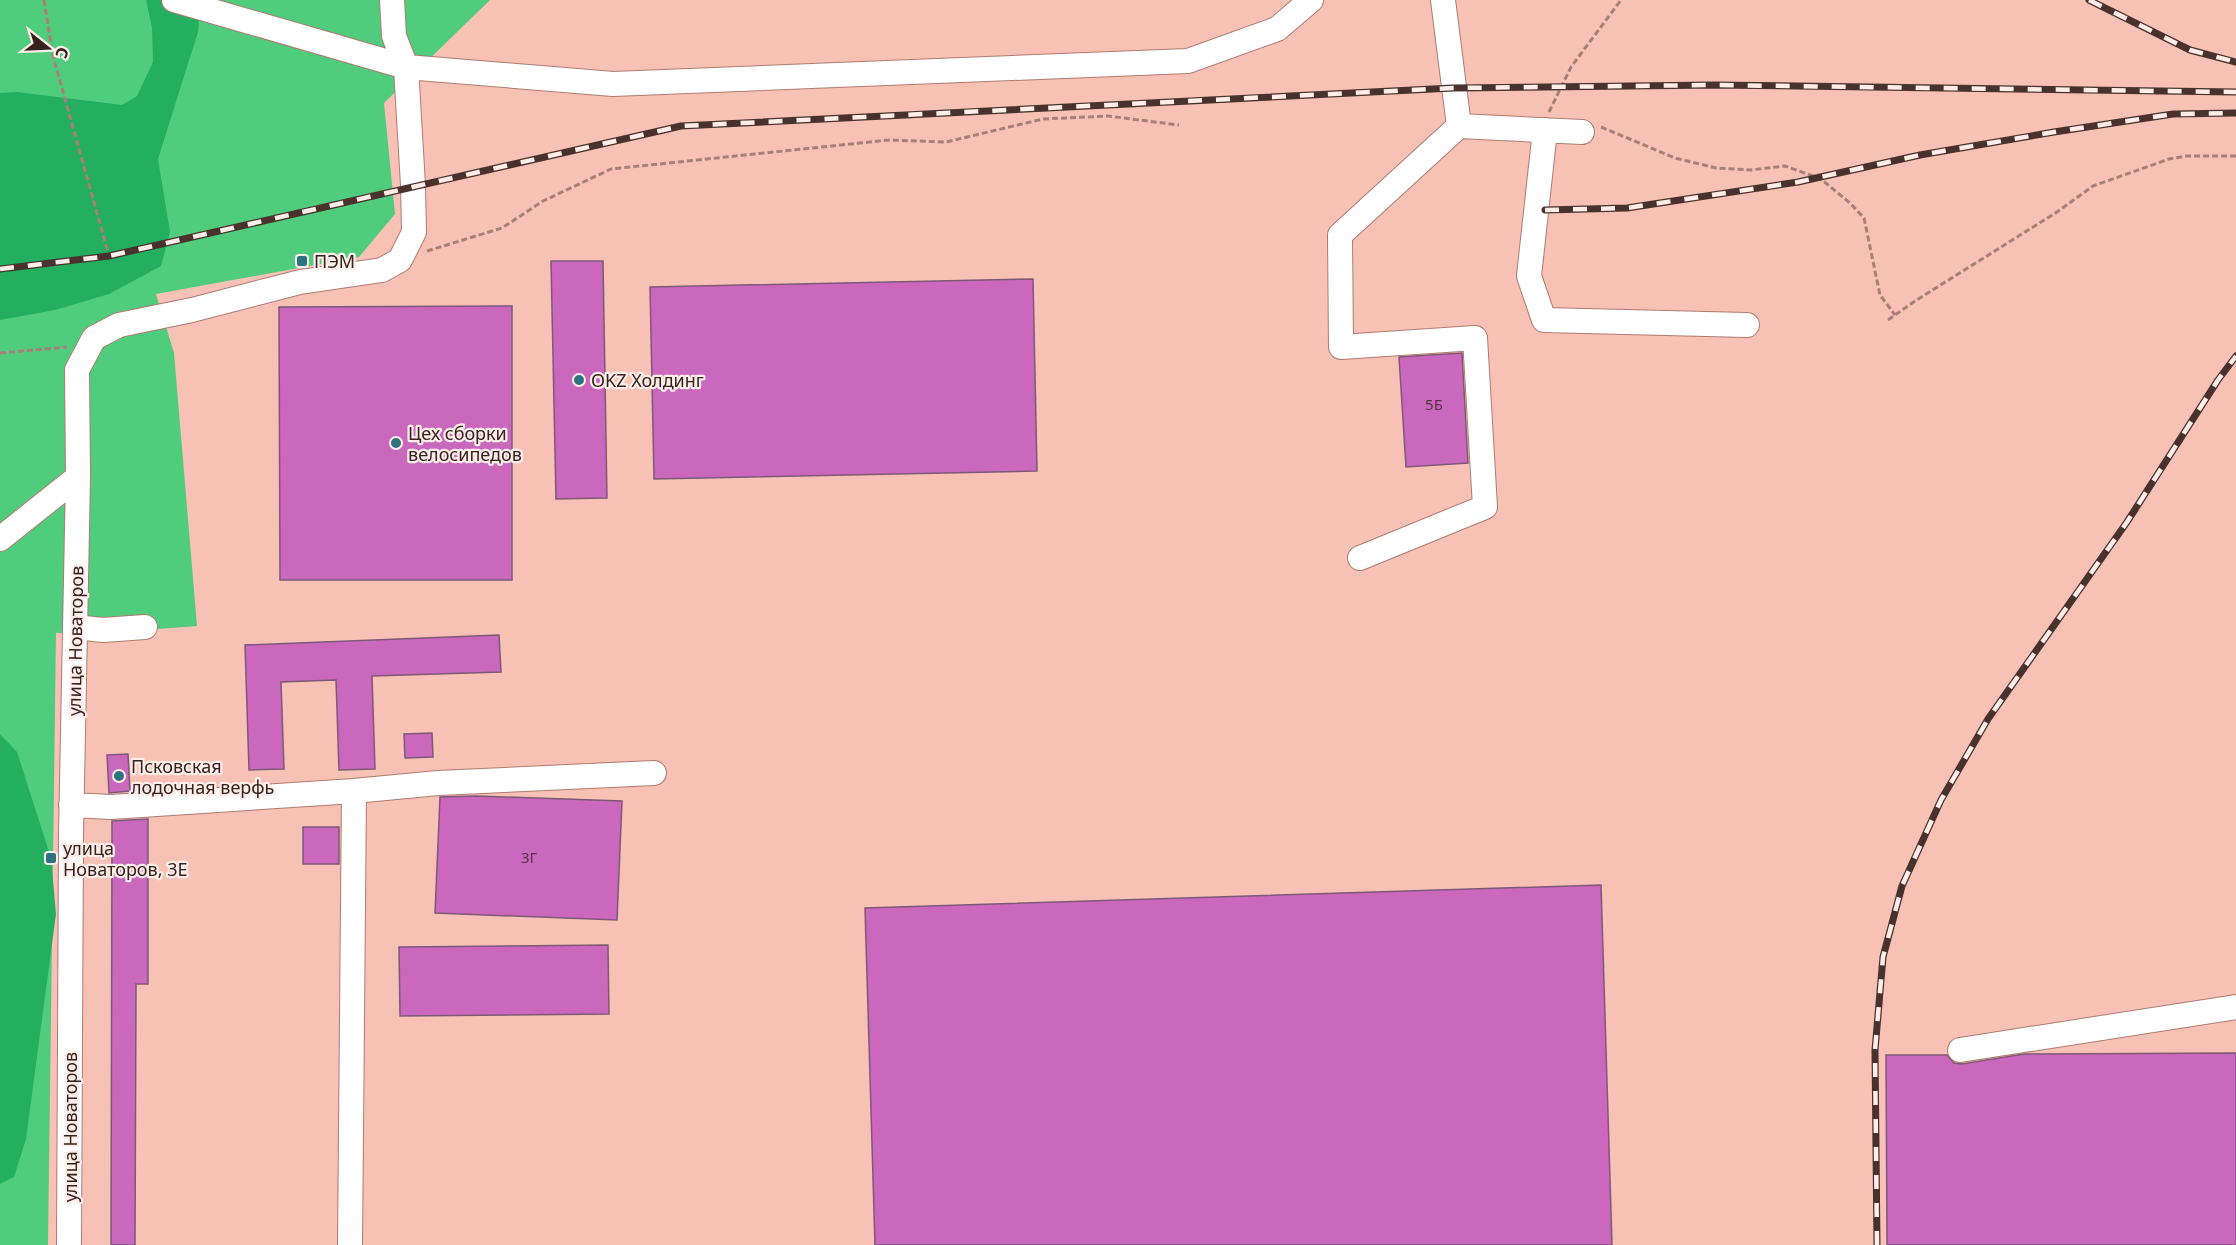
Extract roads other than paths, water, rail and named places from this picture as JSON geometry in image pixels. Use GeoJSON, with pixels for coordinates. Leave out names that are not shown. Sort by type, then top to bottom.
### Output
{"type":"FeatureCollection","features":[{"type":"Feature","properties":{"kind":"street"},"geometry":{"type":"LineString","coordinates":[[174,0],[405,67],[613,84],[1188,61],[1277,29],[1311,0]]}},
{"type":"Feature","properties":{"kind":"street"},"geometry":{"type":"LineString","coordinates":[[393,0],[394,36],[405,67]]}},
{"type":"Feature","properties":{"kind":"street"},"geometry":{"type":"LineString","coordinates":[[1443,0],[1458,126]]}},
{"type":"Feature","properties":{"kind":"street","name":"улица Новаторов"},"geometry":{"type":"LineString","coordinates":[[69,1245],[71,805],[78,477],[77,370],[94,338],[119,325],[192,310],[300,282],[391,265],[414,232],[405,67]]}},
{"type":"Feature","properties":{"kind":"street"},"geometry":{"type":"LineString","coordinates":[[1360,558],[1485,507],[1475,338],[1341,347],[1340,236],[1458,126],[1582,132]]}},
{"type":"Feature","properties":{"kind":"street"},"geometry":{"type":"LineString","coordinates":[[1545,130],[1529,276],[1545,320],[1747,325]]}},
{"type":"Feature","properties":{"kind":"street"},"geometry":{"type":"LineString","coordinates":[[0,539],[78,477]]}},
{"type":"Feature","properties":{"kind":"street"},"geometry":{"type":"LineString","coordinates":[[75,627],[103,630],[145,627]]}},
{"type":"Feature","properties":{"kind":"street"},"geometry":{"type":"LineString","coordinates":[[71,805],[111,807],[354,791],[438,783],[654,772]]}},
{"type":"Feature","properties":{"kind":"street"},"geometry":{"type":"LineString","coordinates":[[350,1245],[354,791]]}},
{"type":"Feature","properties":{"kind":"street"},"geometry":{"type":"LineString","coordinates":[[1960,1050],[2236,1007]]}},
{"type":"Feature","properties":{"kind":"railway"},"geometry":{"type":"LineString","coordinates":[[2089,0],[2190,50],[2236,62]]}},
{"type":"Feature","properties":{"kind":"railway"},"geometry":{"type":"LineString","coordinates":[[0,269],[109,256],[681,126],[1453,88],[1715,85],[2236,92]]}},
{"type":"Feature","properties":{"kind":"railway"},"geometry":{"type":"LineString","coordinates":[[1545,210],[1627,208],[1798,182],[1920,155],[2054,132],[2173,114],[2236,113]]}},
{"type":"Feature","properties":{"kind":"railway"},"geometry":{"type":"LineString","coordinates":[[1877,1245],[1875,1050],[1883,957],[1902,886],[1941,800],[1988,719],[2127,522],[2218,380],[2236,356]]}},
{"type":"Feature","properties":{"kind":"place","name":"ПЭМ"},"geometry":{"type":"Point","coordinates":[302,261]}},
{"type":"Feature","properties":{"kind":"place","name":"OKZ Холдинг"},"geometry":{"type":"Point","coordinates":[579,380]}},
{"type":"Feature","properties":{"kind":"place","name":"Цех сборки велосипедов"},"geometry":{"type":"Point","coordinates":[396,443]}},
{"type":"Feature","properties":{"kind":"place","name":"Псковская лодочная верфь"},"geometry":{"type":"Point","coordinates":[119,776]}},
{"type":"Feature","properties":{"kind":"place","name":"улица Новаторов, 3Е"},"geometry":{"type":"Point","coordinates":[51,858]}}]}
